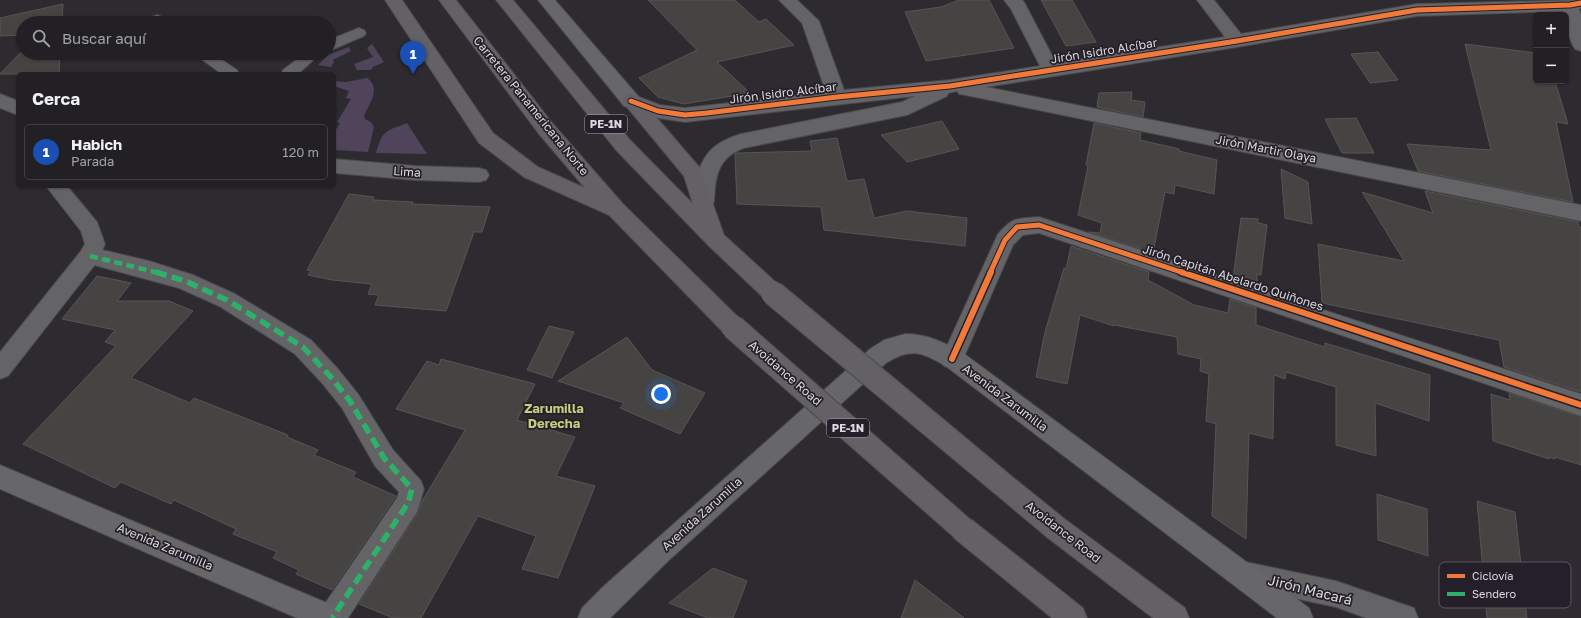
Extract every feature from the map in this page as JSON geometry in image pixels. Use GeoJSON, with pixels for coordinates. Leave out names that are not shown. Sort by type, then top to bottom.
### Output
{"type":"FeatureCollection","features":[{"type":"Feature","properties":{"kind":"highway"},"geometry":{"type":"LineString","coordinates":[[393,0],[486,138],[532,172],[616,210]]}},
{"type":"Feature","properties":{"kind":"highway","name":"Carretera Panamericana Norte"},"geometry":{"type":"LineString","coordinates":[[447,0],[546,129],[616,210]]}},
{"type":"Feature","properties":{"kind":"highway","name":"PE-1N"},"geometry":{"type":"LineString","coordinates":[[504,0],[623,145],[716,240]]}},
{"type":"Feature","properties":{"kind":"highway"},"geometry":{"type":"LineString","coordinates":[[631,101],[693,173],[716,240]]}},
{"type":"Feature","properties":{"kind":"highway","name":"Avoidance Road"},"geometry":{"type":"LineString","coordinates":[[616,210],[733,327],[963,529],[1073,618]]}},
{"type":"Feature","properties":{"kind":"highway","name":"Avoidance Road"},"geometry":{"type":"LineString","coordinates":[[716,240],[773,292],[1001,483],[1057,529],[1175,618]]}},
{"type":"Feature","properties":{"kind":"main road"},"geometry":{"type":"LineString","coordinates":[[546,0],[631,101]]}},
{"type":"Feature","properties":{"kind":"main road","name":"Avenida Zarumilla"},"geometry":{"type":"LineString","coordinates":[[592,618],[658,553],[884,351],[897,345],[916,343],[936,348],[952,359],[1299,618]]}},
{"type":"Feature","properties":{"kind":"main road","name":"Avenida Zarumilla"},"geometry":{"type":"LineString","coordinates":[[0,477],[331,618]]}},
{"type":"Feature","properties":{"kind":"street"},"geometry":{"type":"LineString","coordinates":[[787,0],[810,21],[837,97]]}},
{"type":"Feature","properties":{"kind":"street"},"geometry":{"type":"LineString","coordinates":[[1012,0],[1018,6],[1050,70]]}},
{"type":"Feature","properties":{"kind":"street"},"geometry":{"type":"LineString","coordinates":[[1205,0],[1237,41]]}},
{"type":"Feature","properties":{"kind":"street","name":"Jirón Isidro Alcíbar"},"geometry":{"type":"LineString","coordinates":[[1448,8],[1488,0]]}},
{"type":"Feature","properties":{"kind":"street","name":"Jirón Isidro Alcíbar"},"geometry":{"type":"LineString","coordinates":[[631,101],[658,111],[685,115],[837,97],[950,86],[1237,41],[1412,5],[1448,8],[1573,3]]}},
{"type":"Feature","properties":{"kind":"street"},"geometry":{"type":"LineString","coordinates":[[1573,3],[1581,45]]}},
{"type":"Feature","properties":{"kind":"street","name":"Jirón Isidro Alcíbar"},"geometry":{"type":"LineString","coordinates":[[704,204],[708,174],[714,158],[724,148],[741,141],[907,108],[950,86]]}},
{"type":"Feature","properties":{"kind":"street","name":"Jirón Martir Olaya"},"geometry":{"type":"LineString","coordinates":[[950,86],[1581,213]]}},
{"type":"Feature","properties":{"kind":"street"},"geometry":{"type":"LineString","coordinates":[[0,101],[16,107]]}},
{"type":"Feature","properties":{"kind":"street","name":"Lima"},"geometry":{"type":"LineString","coordinates":[[336,166],[422,174],[479,175]]}},
{"type":"Feature","properties":{"kind":"street"},"geometry":{"type":"LineString","coordinates":[[0,369],[90,256],[96,244],[90,228],[58,188]]}},
{"type":"Feature","properties":{"kind":"street","name":"Jirón Capitán Abelardo Quiñones"},"geometry":{"type":"LineString","coordinates":[[952,359],[1005,240],[1017,227],[1039,225],[1581,405]]}},
{"type":"Feature","properties":{"kind":"street"},"geometry":{"type":"LineString","coordinates":[[90,256],[149,270],[192,284],[228,300],[298,344],[318,362],[338,385],[350,401],[384,458],[412,489],[408,503],[331,618]]}},
{"type":"Feature","properties":{"kind":"street","name":"Jirón Macará"},"geometry":{"type":"LineString","coordinates":[[1238,573],[1336,594],[1404,618]]}},
{"type":"Feature","properties":{"kind":"lane"},"geometry":{"type":"LineString","coordinates":[[336,43],[359,33]]}},
{"type":"Feature","properties":{"kind":"lane"},"geometry":{"type":"LineString","coordinates":[[212,60],[229,72]]}},
{"type":"Feature","properties":{"kind":"lane"},"geometry":{"type":"LineString","coordinates":[[290,72],[305,60]]}},
{"type":"Feature","properties":{"kind":"shaded area"},"geometry":{"type":"Polygon","coordinates":[[[372,44],[384,62],[373,67],[371,70],[357,70],[354,64],[373,57],[367,48],[372,44]]]}},
{"type":"Feature","properties":{"kind":"shaded area"},"geometry":{"type":"Polygon","coordinates":[[[349,47],[351,51],[336,58],[336,52],[349,47]]]}},
{"type":"Feature","properties":{"kind":"shaded area"},"geometry":{"type":"Polygon","coordinates":[[[323,60],[333,60],[334,62],[331,67],[318,65],[323,60]]]}},
{"type":"Feature","properties":{"kind":"shaded area"},"geometry":{"type":"Polygon","coordinates":[[[367,78],[374,87],[373,97],[364,116],[365,119],[371,122],[374,127],[368,152],[336,150],[336,130],[340,123],[337,122],[351,99],[346,98],[349,91],[336,87],[336,81],[346,82],[367,78]]]}},
{"type":"Feature","properties":{"kind":"shaded area"},"geometry":{"type":"Polygon","coordinates":[[[407,123],[427,154],[376,153],[381,139],[386,132],[407,123]]]}},
{"type":"Feature","properties":{"kind":"building"},"geometry":{"type":"Polygon","coordinates":[[[648,0],[735,0],[759,22],[766,19],[794,45],[717,62],[750,93],[684,104],[658,97],[639,78],[697,50],[648,0]]]}},
{"type":"Feature","properties":{"kind":"building"},"geometry":{"type":"Polygon","coordinates":[[[959,0],[989,0],[1014,48],[926,61],[905,12],[941,7],[959,0]]]}},
{"type":"Feature","properties":{"kind":"building"},"geometry":{"type":"Polygon","coordinates":[[[1041,0],[1072,0],[1096,42],[1066,46],[1041,0]]]}},
{"type":"Feature","properties":{"kind":"building"},"geometry":{"type":"Polygon","coordinates":[[[63,4],[62,16],[16,16],[16,35],[0,36],[0,18],[63,4]]]}},
{"type":"Feature","properties":{"kind":"building"},"geometry":{"type":"Polygon","coordinates":[[[1465,44],[1533,53],[1533,84],[1556,84],[1568,124],[1556,122],[1573,202],[1418,171],[1407,144],[1491,150],[1465,44]]]}},
{"type":"Feature","properties":{"kind":"building"},"geometry":{"type":"Polygon","coordinates":[[[1378,52],[1398,80],[1370,83],[1351,54],[1378,52]]]}},
{"type":"Feature","properties":{"kind":"building"},"geometry":{"type":"Polygon","coordinates":[[[16,57],[16,60],[60,60],[59,72],[16,72],[16,74],[0,74],[16,57]]]}},
{"type":"Feature","properties":{"kind":"building"},"geometry":{"type":"Polygon","coordinates":[[[1132,92],[1131,100],[1145,102],[1143,117],[1097,107],[1099,93],[1132,92]]]}},
{"type":"Feature","properties":{"kind":"building"},"geometry":{"type":"Polygon","coordinates":[[[1356,118],[1374,153],[1342,153],[1325,119],[1356,118]]]}},
{"type":"Feature","properties":{"kind":"building"},"geometry":{"type":"Polygon","coordinates":[[[942,121],[959,149],[907,162],[881,135],[942,121]]]}},
{"type":"Feature","properties":{"kind":"building"},"geometry":{"type":"Polygon","coordinates":[[[1094,123],[1141,133],[1140,140],[1217,160],[1214,194],[1175,185],[1174,194],[1165,192],[1153,253],[1089,232],[1100,233],[1102,223],[1078,215],[1088,166],[1086,165],[1094,123]]]}},
{"type":"Feature","properties":{"kind":"building"},"geometry":{"type":"Polygon","coordinates":[[[837,138],[847,181],[864,179],[874,218],[907,211],[967,218],[965,246],[824,230],[821,207],[737,204],[735,154],[812,151],[810,141],[837,138]]]}},
{"type":"Feature","properties":{"kind":"building"},"geometry":{"type":"Polygon","coordinates":[[[1281,169],[1308,182],[1312,224],[1285,218],[1281,169]]]}},
{"type":"Feature","properties":{"kind":"building"},"geometry":{"type":"Polygon","coordinates":[[[1425,191],[1578,222],[1579,227],[1581,227],[1581,392],[1504,367],[1499,340],[1322,303],[1318,244],[1404,261],[1362,192],[1433,213],[1425,191]]]}},
{"type":"Feature","properties":{"kind":"building"},"geometry":{"type":"Polygon","coordinates":[[[349,194],[374,197],[373,200],[413,202],[412,204],[490,207],[482,232],[474,232],[446,311],[375,305],[379,295],[368,294],[372,284],[332,280],[308,275],[311,271],[307,270],[349,194]]]}},
{"type":"Feature","properties":{"kind":"building"},"geometry":{"type":"Polygon","coordinates":[[[1241,218],[1258,219],[1258,223],[1267,225],[1261,275],[1257,274],[1257,286],[1233,279],[1241,218]]]}},
{"type":"Feature","properties":{"kind":"building"},"geometry":{"type":"Polygon","coordinates":[[[1071,246],[1149,272],[1148,280],[1194,305],[1228,313],[1230,299],[1256,308],[1256,325],[1325,347],[1325,343],[1430,375],[1429,421],[1375,403],[1376,456],[1336,445],[1336,387],[1286,372],[1285,379],[1274,375],[1273,439],[1249,433],[1246,539],[1212,516],[1216,424],[1206,421],[1209,374],[1200,371],[1201,359],[1178,354],[1177,337],[1114,326],[1080,315],[1067,384],[1036,377],[1045,332],[1064,268],[1066,269],[1071,246]]]}},
{"type":"Feature","properties":{"kind":"building"},"geometry":{"type":"Polygon","coordinates":[[[97,276],[131,283],[117,301],[169,301],[193,311],[131,378],[190,403],[194,398],[288,435],[287,437],[318,450],[314,455],[356,472],[353,477],[396,496],[332,590],[296,574],[299,570],[273,558],[277,552],[233,534],[236,529],[174,500],[171,504],[121,482],[115,488],[23,444],[116,346],[105,342],[115,330],[62,319],[97,276]]]}},
{"type":"Feature","properties":{"kind":"building"},"geometry":{"type":"Polygon","coordinates":[[[549,326],[574,332],[552,378],[527,370],[549,326]]]}},
{"type":"Feature","properties":{"kind":"building"},"geometry":{"type":"Polygon","coordinates":[[[627,337],[652,370],[705,393],[680,434],[620,408],[624,403],[558,381],[627,337]]]}},
{"type":"Feature","properties":{"kind":"building"},"geometry":{"type":"Polygon","coordinates":[[[441,359],[535,384],[517,420],[575,437],[556,476],[595,486],[558,578],[522,569],[536,536],[478,516],[421,618],[393,618],[359,604],[418,513],[422,501],[465,430],[396,409],[427,361],[439,365],[441,359]]]}},
{"type":"Feature","properties":{"kind":"building"},"geometry":{"type":"Polygon","coordinates":[[[1509,393],[1581,417],[1581,465],[1555,457],[1555,459],[1549,457],[1549,459],[1493,441],[1491,394],[1510,400],[1509,393]]]}},
{"type":"Feature","properties":{"kind":"building"},"geometry":{"type":"Polygon","coordinates":[[[1377,494],[1427,509],[1428,556],[1378,540],[1377,494]]]}},
{"type":"Feature","properties":{"kind":"building"},"geometry":{"type":"Polygon","coordinates":[[[1477,501],[1515,512],[1521,562],[1482,562],[1477,501]]]}},
{"type":"Feature","properties":{"kind":"building"},"geometry":{"type":"Polygon","coordinates":[[[713,568],[747,581],[733,618],[708,618],[669,603],[713,568]]]}},
{"type":"Feature","properties":{"kind":"building"},"geometry":{"type":"Polygon","coordinates":[[[915,580],[964,618],[901,618],[915,580]]]}},
{"type":"Feature","properties":{"kind":"building"},"geometry":{"type":"Polygon","coordinates":[[[1486,608],[1526,608],[1527,618],[1487,618],[1486,608]]]}},
{"type":"Feature","properties":{"kind":"marked path"},"geometry":{"type":"LineString","coordinates":[[90,256],[149,270],[185,281],[227,300],[303,347],[330,376],[350,401],[384,458],[412,489],[408,503],[332,618]]}},
{"type":"Feature","properties":{"kind":"cycle path"},"geometry":{"type":"LineString","coordinates":[[631,101],[658,111],[685,115],[707,113],[837,97],[950,86],[1237,41],[1417,10],[1570,5],[1581,3]]}},
{"type":"Feature","properties":{"kind":"cycle path"},"geometry":{"type":"LineString","coordinates":[[952,359],[1005,240],[1017,227],[1039,225],[1581,405]]}},
{"type":"Feature","properties":{"kind":"place","name":"Habich"},"geometry":{"type":"Point","coordinates":[413,74]}},
{"type":"Feature","properties":{"kind":"district","name":"Zarumilla Derecha"},"geometry":{"type":"Point","coordinates":[554,416]}}]}
